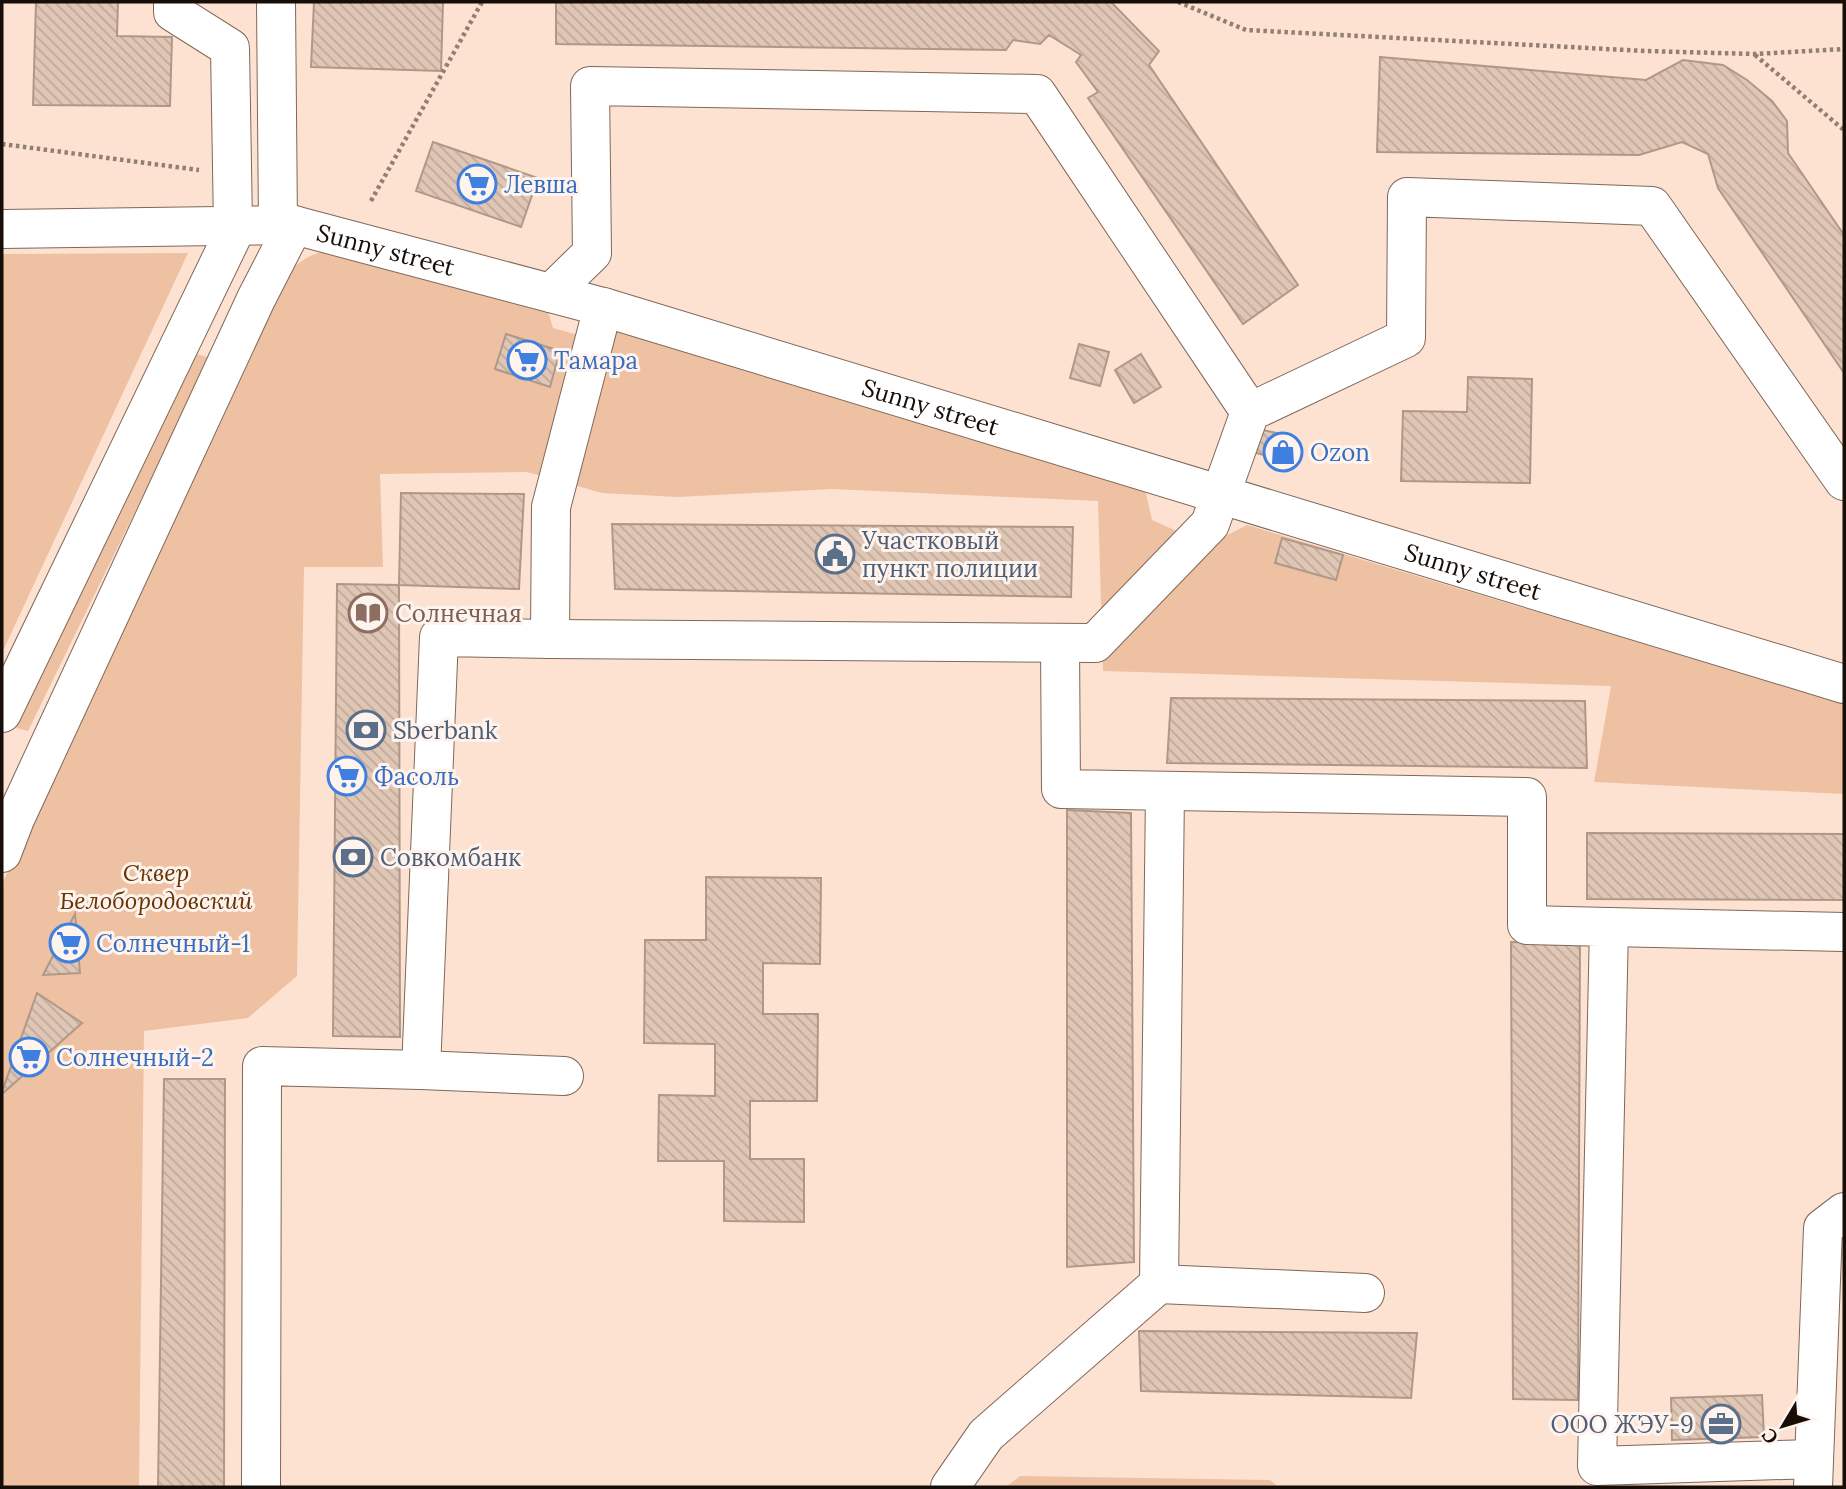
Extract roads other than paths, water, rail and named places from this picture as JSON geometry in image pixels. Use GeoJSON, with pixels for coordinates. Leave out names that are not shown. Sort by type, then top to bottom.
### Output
{"type":"FeatureCollection","features":[{"type":"Feature","properties":{"kind":"street"},"geometry":{"type":"LineString","coordinates":[[2,712],[235,226],[230,48],[173,12],[173,2]]}},
{"type":"Feature","properties":{"kind":"street"},"geometry":{"type":"LineString","coordinates":[[6,831],[256,299],[286,225],[276,2]]}},
{"type":"Feature","properties":{"kind":"street"},"geometry":{"type":"LineString","coordinates":[[551,293],[592,253],[590,86],[1037,94],[1250,412]]}},
{"type":"Feature","properties":{"kind":"street"},"geometry":{"type":"LineString","coordinates":[[421,1070],[439,638],[1095,643],[1210,524],[1250,412],[1406,338],[1407,197],[1652,205],[1844,481]]}},
{"type":"Feature","properties":{"kind":"street","name":"Sunny street"},"geometry":{"type":"LineString","coordinates":[[2,229],[286,225],[603,307],[1844,684]]}},
{"type":"Feature","properties":{"kind":"street"},"geometry":{"type":"LineString","coordinates":[[550,639],[551,507],[603,307]]}},
{"type":"Feature","properties":{"kind":"street"},"geometry":{"type":"LineString","coordinates":[[1060,643],[1061,789],[1527,797],[1527,925],[1844,932]]}},
{"type":"Feature","properties":{"kind":"street"},"geometry":{"type":"LineString","coordinates":[[1159,1284],[1165,791]]}},
{"type":"Feature","properties":{"kind":"street"},"geometry":{"type":"LineString","coordinates":[[1609,927],[1597,1466],[1813,1473],[1832,1338],[1823,1228],[1844,1212]]}},
{"type":"Feature","properties":{"kind":"street"},"geometry":{"type":"LineString","coordinates":[[261,1487],[262,1066],[564,1076]]}},
{"type":"Feature","properties":{"kind":"street"},"geometry":{"type":"LineString","coordinates":[[950,1487],[986,1435],[1159,1284],[1365,1293]]}},
{"type":"Feature","properties":{"kind":"place","name":"Левша"},"geometry":{"type":"Point","coordinates":[477,184]}},
{"type":"Feature","properties":{"kind":"place","name":"Тамара"},"geometry":{"type":"Point","coordinates":[527,360]}},
{"type":"Feature","properties":{"kind":"place","name":"Ozon"},"geometry":{"type":"Point","coordinates":[1283,452]}},
{"type":"Feature","properties":{"kind":"place","name":"Участковый пункт полиции"},"geometry":{"type":"Point","coordinates":[835,554]}},
{"type":"Feature","properties":{"kind":"place","name":"Солнечная"},"geometry":{"type":"Point","coordinates":[368,613]}},
{"type":"Feature","properties":{"kind":"place","name":"Sberbank"},"geometry":{"type":"Point","coordinates":[366,730]}},
{"type":"Feature","properties":{"kind":"place","name":"Фасоль"},"geometry":{"type":"Point","coordinates":[347,776]}},
{"type":"Feature","properties":{"kind":"place","name":"Совкомбанк"},"geometry":{"type":"Point","coordinates":[353,857]}},
{"type":"Feature","properties":{"kind":"place","name":"Солнечный-1"},"geometry":{"type":"Point","coordinates":[69,943]}},
{"type":"Feature","properties":{"kind":"place","name":"Солнечный-2"},"geometry":{"type":"Point","coordinates":[29,1057]}},
{"type":"Feature","properties":{"kind":"place","name":"ООО ЖЭУ-9"},"geometry":{"type":"Point","coordinates":[1721,1424]}},
{"type":"Feature","properties":{"kind":"park label","name":"Сквер Белобородовский"},"geometry":{"type":"Point","coordinates":[156,886]}}]}
